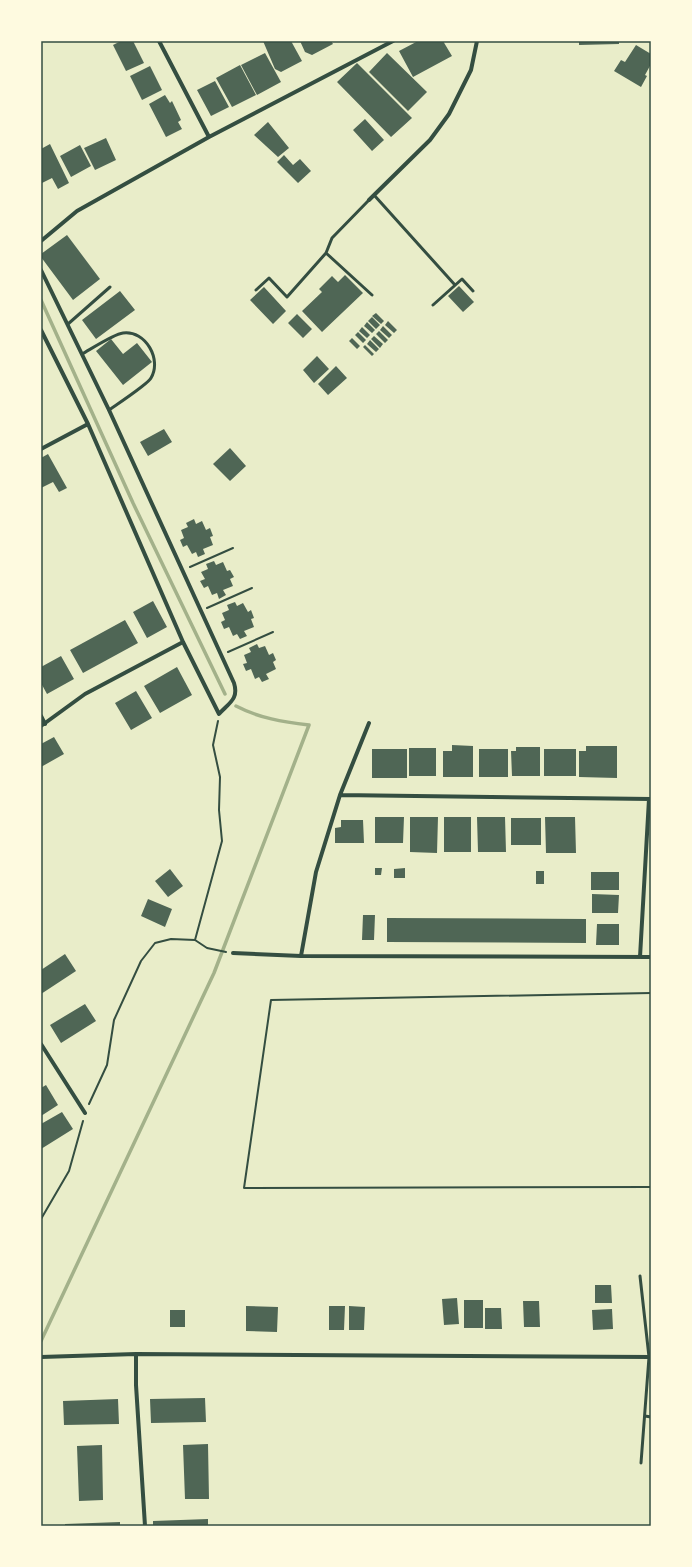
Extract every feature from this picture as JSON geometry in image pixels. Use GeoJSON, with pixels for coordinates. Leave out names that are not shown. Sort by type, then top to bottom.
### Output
{"type":"FeatureCollection","features":[{"type":"Feature","properties":{"kind":"street"},"geometry":{"type":"LineString","coordinates":[[159,41],[209,138]]}},
{"type":"Feature","properties":{"kind":"street"},"geometry":{"type":"LineString","coordinates":[[41,240],[77,211],[209,138],[393,41]]}},
{"type":"Feature","properties":{"kind":"street"},"geometry":{"type":"LineString","coordinates":[[369,200],[430,140],[449,114],[472,70],[477,41]]}},
{"type":"Feature","properties":{"kind":"street"},"geometry":{"type":"LineString","coordinates":[[41,270],[109,410],[236,689],[235,697],[219,714],[183,642],[88,424],[41,330]]}},
{"type":"Feature","properties":{"kind":"street"},"geometry":{"type":"LineString","coordinates":[[41,449],[88,424]]}},
{"type":"Feature","properties":{"kind":"street"},"geometry":{"type":"LineString","coordinates":[[41,716],[43,725],[84,694],[183,642]]}},
{"type":"Feature","properties":{"kind":"street"},"geometry":{"type":"LineString","coordinates":[[301,956],[316,872],[340,796],[369,722]]}},
{"type":"Feature","properties":{"kind":"street"},"geometry":{"type":"LineString","coordinates":[[340,796],[650,799],[640,957]]}},
{"type":"Feature","properties":{"kind":"street"},"geometry":{"type":"LineString","coordinates":[[233,953],[301,956],[651,957]]}},
{"type":"Feature","properties":{"kind":"street"},"geometry":{"type":"LineString","coordinates":[[41,1044],[85,1112]]}},
{"type":"Feature","properties":{"kind":"street"},"geometry":{"type":"LineString","coordinates":[[136,1354],[136,1385],[145,1526]]}},
{"type":"Feature","properties":{"kind":"street"},"geometry":{"type":"LineString","coordinates":[[41,1357],[136,1354],[650,1357]]}},
{"type":"Feature","properties":{"kind":"lane"},"geometry":{"type":"LineString","coordinates":[[374,195],[455,285]]}},
{"type":"Feature","properties":{"kind":"lane"},"geometry":{"type":"LineString","coordinates":[[256,290],[269,278],[287,297],[326,253],[332,238],[369,200]]}},
{"type":"Feature","properties":{"kind":"lane"},"geometry":{"type":"LineString","coordinates":[[326,253],[372,295]]}},
{"type":"Feature","properties":{"kind":"lane"},"geometry":{"type":"LineString","coordinates":[[433,305],[462,279],[473,291]]}},
{"type":"Feature","properties":{"kind":"lane"},"geometry":{"type":"LineString","coordinates":[[68,324],[110,287]]}},
{"type":"Feature","properties":{"kind":"lane"},"geometry":{"type":"LineString","coordinates":[[82,354],[122,333],[133,333],[149,345],[156,362],[151,379],[109,410]]}},
{"type":"Feature","properties":{"kind":"lane"},"geometry":{"type":"LineString","coordinates":[[640,1276],[650,1357],[641,1463]]}},
{"type":"Feature","properties":{"kind":"lane"},"geometry":{"type":"LineString","coordinates":[[644,1416],[651,1417]]}},
{"type":"Feature","properties":{"kind":"path"},"geometry":{"type":"LineString","coordinates":[[182,570],[233,548]]}},
{"type":"Feature","properties":{"kind":"path"},"geometry":{"type":"LineString","coordinates":[[201,611],[252,588]]}},
{"type":"Feature","properties":{"kind":"path"},"geometry":{"type":"LineString","coordinates":[[221,655],[273,632]]}},
{"type":"Feature","properties":{"kind":"path"},"geometry":{"type":"LineString","coordinates":[[195,940],[222,841],[219,810],[220,777],[213,745],[219,714]]}},
{"type":"Feature","properties":{"kind":"path"},"geometry":{"type":"LineString","coordinates":[[41,1219],[69,1171],[85,1112],[107,1065],[114,1020],[141,961],[155,943],[171,939],[195,940],[207,948],[233,953]]}},
{"type":"Feature","properties":{"kind":"path"},"geometry":{"type":"LineString","coordinates":[[651,993],[271,1000],[244,1188],[651,1187]]}},
{"type":"Feature","properties":{"kind":"building"},"geometry":{"type":"Polygon","coordinates":[[[121,41],[133,41],[144,63],[126,71],[113,45],[121,41]]]}},
{"type":"Feature","properties":{"kind":"building"},"geometry":{"type":"Polygon","coordinates":[[[263,41],[291,41],[302,61],[281,72],[275,69],[263,41]]]}},
{"type":"Feature","properties":{"kind":"building"},"geometry":{"type":"Polygon","coordinates":[[[300,41],[331,41],[333,44],[312,55],[305,52],[300,41]]]}},
{"type":"Feature","properties":{"kind":"building"},"geometry":{"type":"Polygon","coordinates":[[[418,41],[443,41],[452,56],[413,77],[399,51],[418,41]]]}},
{"type":"Feature","properties":{"kind":"building"},"geometry":{"type":"Polygon","coordinates":[[[579,41],[619,41],[619,44],[579,45],[579,41]]]}},
{"type":"Feature","properties":{"kind":"building"},"geometry":{"type":"Polygon","coordinates":[[[636,45],[651,54],[651,64],[641,87],[614,71],[621,60],[625,62],[636,45]]]}},
{"type":"Feature","properties":{"kind":"building"},"geometry":{"type":"Polygon","coordinates":[[[265,53],[281,82],[257,95],[241,65],[265,53]]]}},
{"type":"Feature","properties":{"kind":"building"},"geometry":{"type":"Polygon","coordinates":[[[387,53],[427,92],[408,111],[369,72],[387,53]]]}},
{"type":"Feature","properties":{"kind":"building"},"geometry":{"type":"Polygon","coordinates":[[[357,63],[412,118],[391,137],[337,82],[357,63]]]}},
{"type":"Feature","properties":{"kind":"building"},"geometry":{"type":"Polygon","coordinates":[[[240,65],[256,95],[232,107],[216,78],[240,65]]]}},
{"type":"Feature","properties":{"kind":"building"},"geometry":{"type":"Polygon","coordinates":[[[150,66],[162,90],[142,100],[130,76],[150,66]]]}},
{"type":"Feature","properties":{"kind":"building"},"geometry":{"type":"Polygon","coordinates":[[[215,81],[229,107],[211,116],[197,90],[215,81]]]}},
{"type":"Feature","properties":{"kind":"building"},"geometry":{"type":"Polygon","coordinates":[[[165,95],[170,103],[172,101],[181,120],[178,122],[182,129],[166,137],[149,104],[165,95]]]}},
{"type":"Feature","properties":{"kind":"building"},"geometry":{"type":"Polygon","coordinates":[[[365,119],[384,140],[372,151],[353,130],[365,119]]]}},
{"type":"Feature","properties":{"kind":"building"},"geometry":{"type":"Polygon","coordinates":[[[268,122],[289,148],[278,157],[254,135],[268,122]]]}},
{"type":"Feature","properties":{"kind":"building"},"geometry":{"type":"Polygon","coordinates":[[[106,138],[116,160],[95,170],[84,148],[106,138]]]}},
{"type":"Feature","properties":{"kind":"building"},"geometry":{"type":"Polygon","coordinates":[[[50,144],[69,183],[58,189],[52,178],[42,183],[41,181],[41,149],[50,144]]]}},
{"type":"Feature","properties":{"kind":"building"},"geometry":{"type":"Polygon","coordinates":[[[80,145],[91,166],[71,177],[60,156],[80,145]]]}},
{"type":"Feature","properties":{"kind":"building"},"geometry":{"type":"Polygon","coordinates":[[[284,155],[293,165],[300,159],[311,171],[298,183],[277,162],[284,155]]]}},
{"type":"Feature","properties":{"kind":"building"},"geometry":{"type":"Polygon","coordinates":[[[67,235],[100,279],[73,300],[41,257],[41,254],[67,235]]]}},
{"type":"Feature","properties":{"kind":"building"},"geometry":{"type":"Polygon","coordinates":[[[345,275],[363,293],[322,332],[302,311],[322,292],[319,289],[332,276],[338,282],[345,275]]]}},
{"type":"Feature","properties":{"kind":"building"},"geometry":{"type":"Polygon","coordinates":[[[459,286],[474,302],[463,312],[448,296],[459,286]]]}},
{"type":"Feature","properties":{"kind":"building"},"geometry":{"type":"Polygon","coordinates":[[[264,287],[286,311],[273,324],[250,300],[264,287]]]}},
{"type":"Feature","properties":{"kind":"building"},"geometry":{"type":"Polygon","coordinates":[[[120,291],[135,310],[96,339],[82,320],[120,291]]]}},
{"type":"Feature","properties":{"kind":"building"},"geometry":{"type":"Polygon","coordinates":[[[376,313],[384,321],[381,324],[372,316],[376,313]]]}},
{"type":"Feature","properties":{"kind":"building"},"geometry":{"type":"Polygon","coordinates":[[[297,314],[312,329],[303,338],[288,323],[297,314]]]}},
{"type":"Feature","properties":{"kind":"building"},"geometry":{"type":"Polygon","coordinates":[[[372,317],[380,325],[376,329],[368,321],[372,317]]]}},
{"type":"Feature","properties":{"kind":"building"},"geometry":{"type":"Polygon","coordinates":[[[388,321],[397,330],[394,333],[385,325],[388,321]]]}},
{"type":"Feature","properties":{"kind":"building"},"geometry":{"type":"Polygon","coordinates":[[[367,322],[375,330],[372,333],[364,326],[367,322]]]}},
{"type":"Feature","properties":{"kind":"building"},"geometry":{"type":"Polygon","coordinates":[[[383,326],[392,335],[389,338],[380,330],[383,326]]]}},
{"type":"Feature","properties":{"kind":"building"},"geometry":{"type":"Polygon","coordinates":[[[362,327],[370,335],[367,338],[359,331],[362,327]]]}},
{"type":"Feature","properties":{"kind":"building"},"geometry":{"type":"Polygon","coordinates":[[[379,331],[388,340],[385,343],[376,334],[379,331]]]}},
{"type":"Feature","properties":{"kind":"building"},"geometry":{"type":"Polygon","coordinates":[[[358,332],[366,340],[363,343],[355,335],[358,332]]]}},
{"type":"Feature","properties":{"kind":"building"},"geometry":{"type":"Polygon","coordinates":[[[374,336],[383,344],[380,348],[371,339],[374,336]]]}},
{"type":"Feature","properties":{"kind":"building"},"geometry":{"type":"Polygon","coordinates":[[[352,338],[360,346],[357,349],[349,341],[352,338]]]}},
{"type":"Feature","properties":{"kind":"building"},"geometry":{"type":"Polygon","coordinates":[[[111,339],[123,354],[137,343],[152,362],[123,385],[96,351],[111,339]]]}},
{"type":"Feature","properties":{"kind":"building"},"geometry":{"type":"Polygon","coordinates":[[[370,340],[379,349],[376,352],[367,344],[370,340]]]}},
{"type":"Feature","properties":{"kind":"building"},"geometry":{"type":"Polygon","coordinates":[[[365,345],[374,354],[372,356],[363,347],[365,345]]]}},
{"type":"Feature","properties":{"kind":"building"},"geometry":{"type":"Polygon","coordinates":[[[317,356],[329,369],[314,383],[303,370],[317,356]]]}},
{"type":"Feature","properties":{"kind":"building"},"geometry":{"type":"Polygon","coordinates":[[[336,366],[347,378],[328,395],[318,384],[336,366]]]}},
{"type":"Feature","properties":{"kind":"building"},"geometry":{"type":"Polygon","coordinates":[[[164,429],[172,442],[148,456],[140,442],[164,429]]]}},
{"type":"Feature","properties":{"kind":"building"},"geometry":{"type":"Polygon","coordinates":[[[230,448],[246,466],[230,481],[213,464],[230,448]]]}},
{"type":"Feature","properties":{"kind":"building"},"geometry":{"type":"Polygon","coordinates":[[[48,454],[67,488],[59,492],[53,482],[41,488],[41,458],[48,454]]]}},
{"type":"Feature","properties":{"kind":"building"},"geometry":{"type":"Polygon","coordinates":[[[194,519],[196,524],[202,521],[206,530],[210,528],[213,536],[210,537],[213,545],[203,549],[205,554],[198,557],[196,552],[192,554],[187,545],[183,547],[180,540],[184,538],[181,530],[188,527],[186,523],[194,519]]]}},
{"type":"Feature","properties":{"kind":"building"},"geometry":{"type":"Polygon","coordinates":[[[214,561],[216,565],[223,562],[227,571],[230,570],[234,577],[230,579],[233,586],[223,590],[226,595],[219,599],[217,593],[212,595],[208,586],[204,588],[200,581],[205,579],[201,572],[208,569],[206,564],[214,561]]]}},
{"type":"Feature","properties":{"kind":"building"},"geometry":{"type":"Polygon","coordinates":[[[153,601],[167,627],[147,638],[133,612],[153,601]]]}},
{"type":"Feature","properties":{"kind":"building"},"geometry":{"type":"Polygon","coordinates":[[[235,602],[237,606],[243,603],[248,612],[251,610],[254,618],[251,619],[254,627],[244,631],[247,636],[240,639],[237,634],[233,636],[229,627],[224,629],[221,622],[225,620],[222,613],[229,610],[227,605],[235,602]]]}},
{"type":"Feature","properties":{"kind":"building"},"geometry":{"type":"Polygon","coordinates":[[[125,620],[138,643],[83,673],[70,650],[125,620]]]}},
{"type":"Feature","properties":{"kind":"building"},"geometry":{"type":"Polygon","coordinates":[[[257,644],[259,648],[265,646],[269,655],[273,653],[276,660],[273,662],[276,669],[266,674],[269,679],[262,682],[259,677],[255,679],[251,669],[246,671],[243,664],[247,663],[244,655],[251,652],[249,648],[257,644]]]}},
{"type":"Feature","properties":{"kind":"building"},"geometry":{"type":"Polygon","coordinates":[[[61,656],[74,679],[47,694],[41,683],[41,667],[61,656]]]}},
{"type":"Feature","properties":{"kind":"building"},"geometry":{"type":"Polygon","coordinates":[[[177,667],[192,695],[160,713],[144,686],[177,667]]]}},
{"type":"Feature","properties":{"kind":"building"},"geometry":{"type":"Polygon","coordinates":[[[136,691],[152,718],[131,730],[115,703],[136,691]]]}},
{"type":"Feature","properties":{"kind":"building"},"geometry":{"type":"Polygon","coordinates":[[[54,737],[64,754],[41,767],[41,744],[54,737]]]}},
{"type":"Feature","properties":{"kind":"building"},"geometry":{"type":"Polygon","coordinates":[[[452,745],[473,746],[473,777],[443,777],[443,751],[452,751],[452,745]]]}},
{"type":"Feature","properties":{"kind":"building"},"geometry":{"type":"Polygon","coordinates":[[[586,746],[617,746],[617,778],[579,777],[579,751],[586,751],[586,746]]]}},
{"type":"Feature","properties":{"kind":"building"},"geometry":{"type":"Polygon","coordinates":[[[516,747],[540,747],[540,776],[512,776],[511,751],[516,751],[516,747]]]}},
{"type":"Feature","properties":{"kind":"building"},"geometry":{"type":"Polygon","coordinates":[[[409,748],[436,748],[436,776],[409,776],[409,748]]]}},
{"type":"Feature","properties":{"kind":"building"},"geometry":{"type":"Polygon","coordinates":[[[372,749],[407,749],[407,778],[372,778],[372,749]]]}},
{"type":"Feature","properties":{"kind":"building"},"geometry":{"type":"Polygon","coordinates":[[[479,749],[508,749],[508,777],[479,777],[479,749]]]}},
{"type":"Feature","properties":{"kind":"building"},"geometry":{"type":"Polygon","coordinates":[[[544,749],[576,749],[576,776],[544,776],[544,749]]]}},
{"type":"Feature","properties":{"kind":"building"},"geometry":{"type":"Polygon","coordinates":[[[375,817],[404,817],[403,843],[375,843],[375,817]]]}},
{"type":"Feature","properties":{"kind":"building"},"geometry":{"type":"Polygon","coordinates":[[[410,817],[438,817],[437,853],[410,852],[410,817]]]}},
{"type":"Feature","properties":{"kind":"building"},"geometry":{"type":"Polygon","coordinates":[[[444,817],[471,817],[471,852],[444,852],[444,817]]]}},
{"type":"Feature","properties":{"kind":"building"},"geometry":{"type":"Polygon","coordinates":[[[477,817],[505,817],[506,852],[478,852],[477,817]]]}},
{"type":"Feature","properties":{"kind":"building"},"geometry":{"type":"Polygon","coordinates":[[[545,817],[575,817],[576,853],[546,853],[545,817]]]}},
{"type":"Feature","properties":{"kind":"building"},"geometry":{"type":"Polygon","coordinates":[[[511,818],[541,818],[541,845],[511,845],[511,818]]]}},
{"type":"Feature","properties":{"kind":"building"},"geometry":{"type":"Polygon","coordinates":[[[341,820],[363,820],[364,843],[335,843],[335,828],[341,827],[341,820]]]}},
{"type":"Feature","properties":{"kind":"building"},"geometry":{"type":"Polygon","coordinates":[[[375,868],[382,868],[381,875],[375,875],[375,868]]]}},
{"type":"Feature","properties":{"kind":"building"},"geometry":{"type":"Polygon","coordinates":[[[405,868],[405,878],[394,878],[394,869],[405,868]]]}},
{"type":"Feature","properties":{"kind":"building"},"geometry":{"type":"Polygon","coordinates":[[[170,869],[183,886],[168,897],[155,881],[170,869]]]}},
{"type":"Feature","properties":{"kind":"building"},"geometry":{"type":"Polygon","coordinates":[[[536,871],[544,871],[544,884],[536,884],[536,871]]]}},
{"type":"Feature","properties":{"kind":"building"},"geometry":{"type":"Polygon","coordinates":[[[591,872],[619,872],[619,890],[591,890],[591,872]]]}},
{"type":"Feature","properties":{"kind":"building"},"geometry":{"type":"Polygon","coordinates":[[[592,894],[619,895],[618,913],[592,913],[592,894]]]}},
{"type":"Feature","properties":{"kind":"building"},"geometry":{"type":"Polygon","coordinates":[[[148,899],[172,909],[165,927],[141,916],[148,899]]]}},
{"type":"Feature","properties":{"kind":"building"},"geometry":{"type":"Polygon","coordinates":[[[363,915],[375,915],[374,940],[362,940],[363,915]]]}},
{"type":"Feature","properties":{"kind":"building"},"geometry":{"type":"Polygon","coordinates":[[[387,918],[586,919],[586,943],[387,942],[387,918]]]}},
{"type":"Feature","properties":{"kind":"building"},"geometry":{"type":"Polygon","coordinates":[[[597,924],[619,924],[619,945],[596,945],[597,924]]]}},
{"type":"Feature","properties":{"kind":"building"},"geometry":{"type":"Polygon","coordinates":[[[65,954],[76,971],[41,994],[41,970],[65,954]]]}},
{"type":"Feature","properties":{"kind":"building"},"geometry":{"type":"Polygon","coordinates":[[[85,1004],[96,1021],[61,1043],[50,1025],[85,1004]]]}},
{"type":"Feature","properties":{"kind":"building"},"geometry":{"type":"Polygon","coordinates":[[[46,1085],[58,1105],[41,1116],[41,1088],[46,1085]]]}},
{"type":"Feature","properties":{"kind":"building"},"geometry":{"type":"Polygon","coordinates":[[[62,1112],[73,1129],[41,1149],[41,1124],[62,1112]]]}},
{"type":"Feature","properties":{"kind":"building"},"geometry":{"type":"Polygon","coordinates":[[[595,1285],[611,1285],[612,1303],[595,1303],[595,1285]]]}},
{"type":"Feature","properties":{"kind":"building"},"geometry":{"type":"Polygon","coordinates":[[[457,1298],[459,1324],[444,1325],[442,1299],[457,1298]]]}},
{"type":"Feature","properties":{"kind":"building"},"geometry":{"type":"Polygon","coordinates":[[[464,1300],[483,1300],[483,1328],[464,1328],[464,1300]]]}},
{"type":"Feature","properties":{"kind":"building"},"geometry":{"type":"Polygon","coordinates":[[[523,1301],[539,1301],[540,1327],[524,1327],[523,1301]]]}},
{"type":"Feature","properties":{"kind":"building"},"geometry":{"type":"Polygon","coordinates":[[[246,1306],[278,1307],[277,1332],[246,1331],[246,1306]]]}},
{"type":"Feature","properties":{"kind":"building"},"geometry":{"type":"Polygon","coordinates":[[[329,1306],[345,1306],[344,1330],[329,1330],[329,1306]]]}},
{"type":"Feature","properties":{"kind":"building"},"geometry":{"type":"Polygon","coordinates":[[[349,1306],[365,1307],[364,1330],[349,1330],[349,1306]]]}},
{"type":"Feature","properties":{"kind":"building"},"geometry":{"type":"Polygon","coordinates":[[[485,1308],[501,1308],[502,1329],[485,1329],[485,1308]]]}},
{"type":"Feature","properties":{"kind":"building"},"geometry":{"type":"Polygon","coordinates":[[[612,1309],[613,1329],[593,1330],[592,1310],[612,1309]]]}},
{"type":"Feature","properties":{"kind":"building"},"geometry":{"type":"Polygon","coordinates":[[[170,1310],[185,1310],[185,1327],[170,1327],[170,1310]]]}},
{"type":"Feature","properties":{"kind":"building"},"geometry":{"type":"Polygon","coordinates":[[[205,1398],[206,1422],[151,1423],[150,1399],[205,1398]]]}},
{"type":"Feature","properties":{"kind":"building"},"geometry":{"type":"Polygon","coordinates":[[[118,1399],[119,1424],[64,1425],[63,1401],[118,1399]]]}},
{"type":"Feature","properties":{"kind":"building"},"geometry":{"type":"Polygon","coordinates":[[[208,1444],[209,1499],[185,1499],[183,1445],[208,1444]]]}},
{"type":"Feature","properties":{"kind":"building"},"geometry":{"type":"Polygon","coordinates":[[[102,1445],[103,1500],[79,1501],[77,1446],[102,1445]]]}},
{"type":"Feature","properties":{"kind":"building"},"geometry":{"type":"Polygon","coordinates":[[[208,1519],[208,1526],[153,1526],[153,1521],[208,1519]]]}},
{"type":"Feature","properties":{"kind":"building"},"geometry":{"type":"Polygon","coordinates":[[[120,1522],[120,1526],[65,1526],[65,1524],[120,1522]]]}},
{"type":"Feature","properties":{"kind":"waterway"},"geometry":{"type":"LineString","coordinates":[[41,300],[133,503],[225,694]]}},
{"type":"Feature","properties":{"kind":"waterway"},"geometry":{"type":"LineString","coordinates":[[41,1341],[214,973],[309,725],[271,719],[253,714],[236,706]]}}]}
